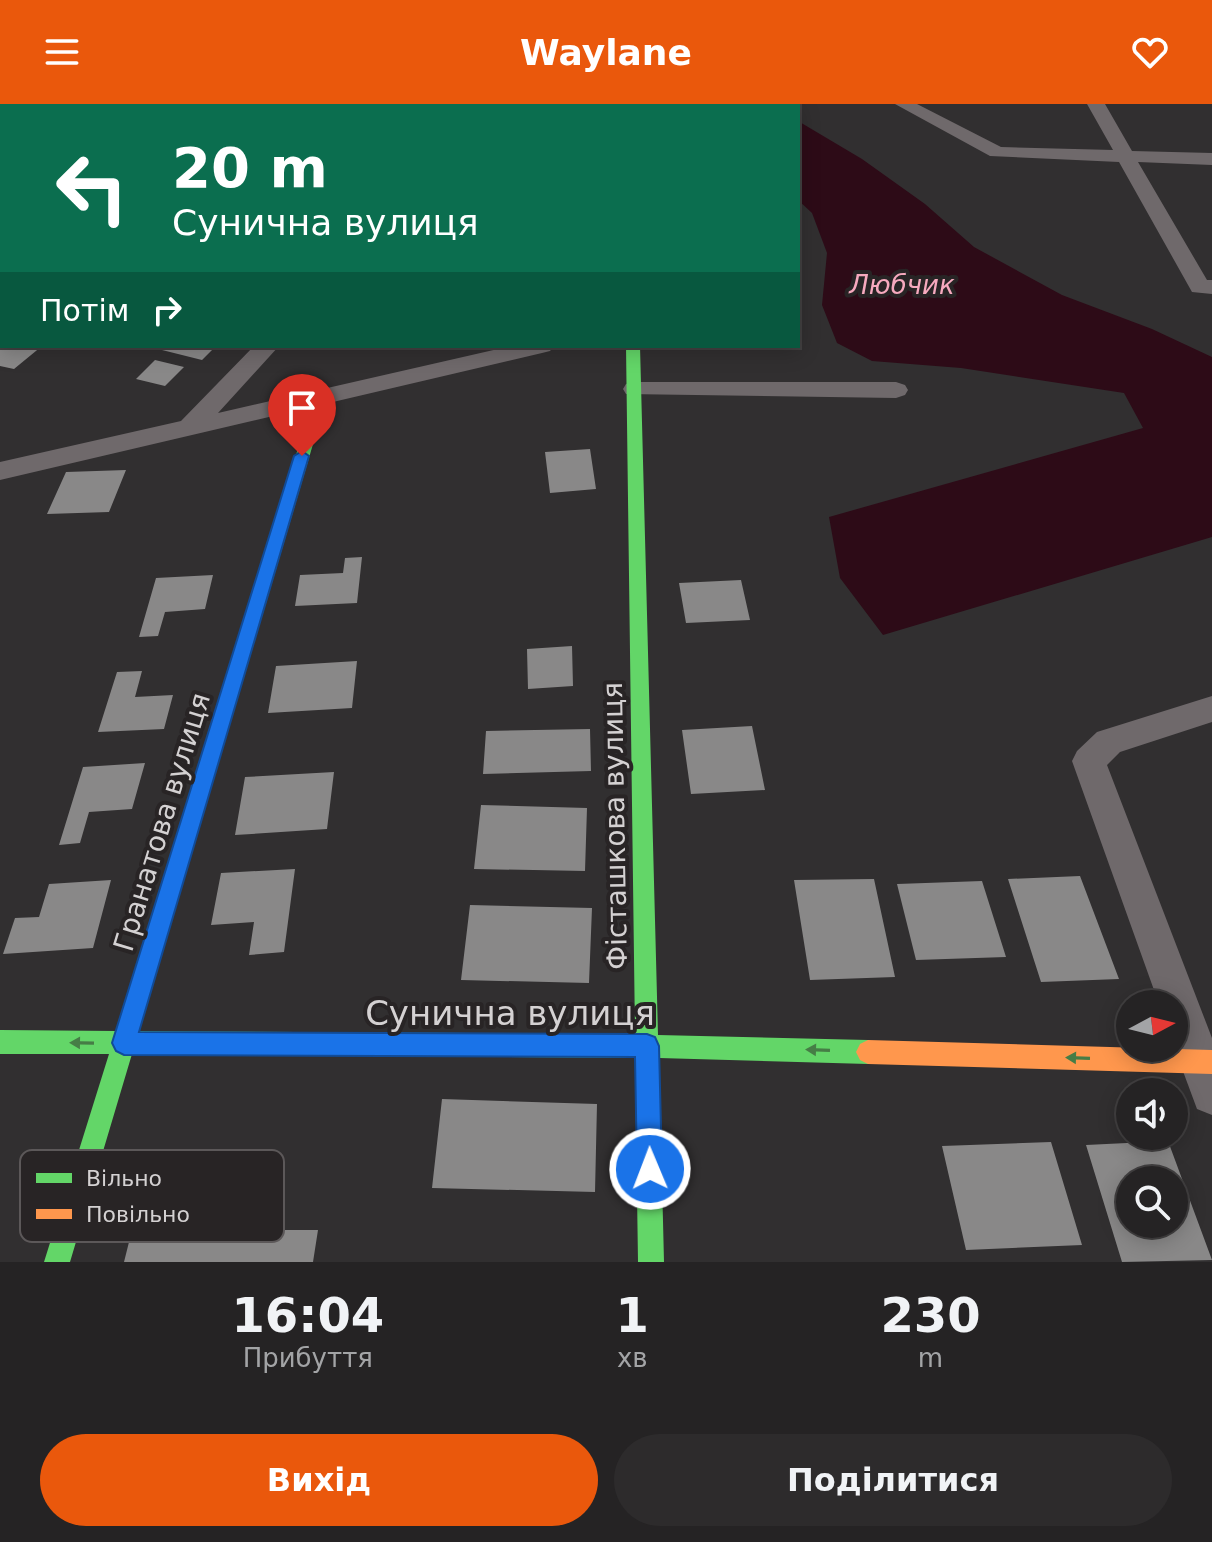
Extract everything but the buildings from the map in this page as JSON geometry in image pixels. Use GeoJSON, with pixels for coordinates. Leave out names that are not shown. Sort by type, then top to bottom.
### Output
{"type":"FeatureCollection","features":[{"type":"Feature","properties":{"kind":"street"},"geometry":{"type":"LineString","coordinates":[[904,104],[997,152],[1212,159]]}},
{"type":"Feature","properties":{"kind":"street"},"geometry":{"type":"LineString","coordinates":[[1096,104],[1206,287]]}},
{"type":"Feature","properties":{"kind":"street"},"geometry":{"type":"LineString","coordinates":[[190,427],[265,348]]}},
{"type":"Feature","properties":{"kind":"street"},"geometry":{"type":"LineString","coordinates":[[0,471],[533,348]]}},
{"type":"Feature","properties":{"kind":"street","name":"Фісташкова вулиця"},"geometry":{"type":"LineString","coordinates":[[633,348],[651,1262]]}},
{"type":"Feature","properties":{"kind":"street"},"geometry":{"type":"LineString","coordinates":[[635,389],[896,390]]}},
{"type":"Feature","properties":{"kind":"street","name":"Гранатова вулиця"},"geometry":{"type":"LineString","coordinates":[[91,1150],[320,397]]}},
{"type":"Feature","properties":{"kind":"street"},"geometry":{"type":"LineString","coordinates":[[1208,1072],[1089,761],[1109,742],[1212,709]]}},
{"type":"Feature","properties":{"kind":"street","name":"Сунична вулиця"},"geometry":{"type":"LineString","coordinates":[[0,1042],[647,1046],[1208,1072]]}},
{"type":"Feature","properties":{"kind":"street","name":"Гранатова вулиця"},"geometry":{"type":"LineString","coordinates":[[57,1262],[63,1242]]}},
{"type":"Feature","properties":{"kind":"water","name":"Любчик"},"geometry":{"type":"Polygon","coordinates":[[[800,122],[862,159],[925,204],[974,247],[1062,295],[1152,329],[1212,357],[1212,537],[883,635],[840,578],[829,517],[1143,428],[1124,393],[961,368],[872,361],[837,343],[822,305],[827,253],[812,213],[800,202],[800,122]]]}},
{"type":"Feature","properties":{"kind":"traffic: fast"},"geometry":{"type":"LineString","coordinates":[[633,348],[651,1262]]}},
{"type":"Feature","properties":{"kind":"traffic: fast"},"geometry":{"type":"LineString","coordinates":[[91,1150],[320,397]]}},
{"type":"Feature","properties":{"kind":"traffic: fast"},"geometry":{"type":"LineString","coordinates":[[0,1042],[647,1046],[868,1052]]}},
{"type":"Feature","properties":{"kind":"traffic: fast"},"geometry":{"type":"LineString","coordinates":[[57,1262],[63,1242]]}},
{"type":"Feature","properties":{"kind":"traffic: slow"},"geometry":{"type":"LineString","coordinates":[[868,1052],[1212,1062]]}},
{"type":"Feature","properties":{"kind":"route"},"geometry":{"type":"LineString","coordinates":[[302,456],[124,1043],[647,1046],[650,1169]]}}]}
